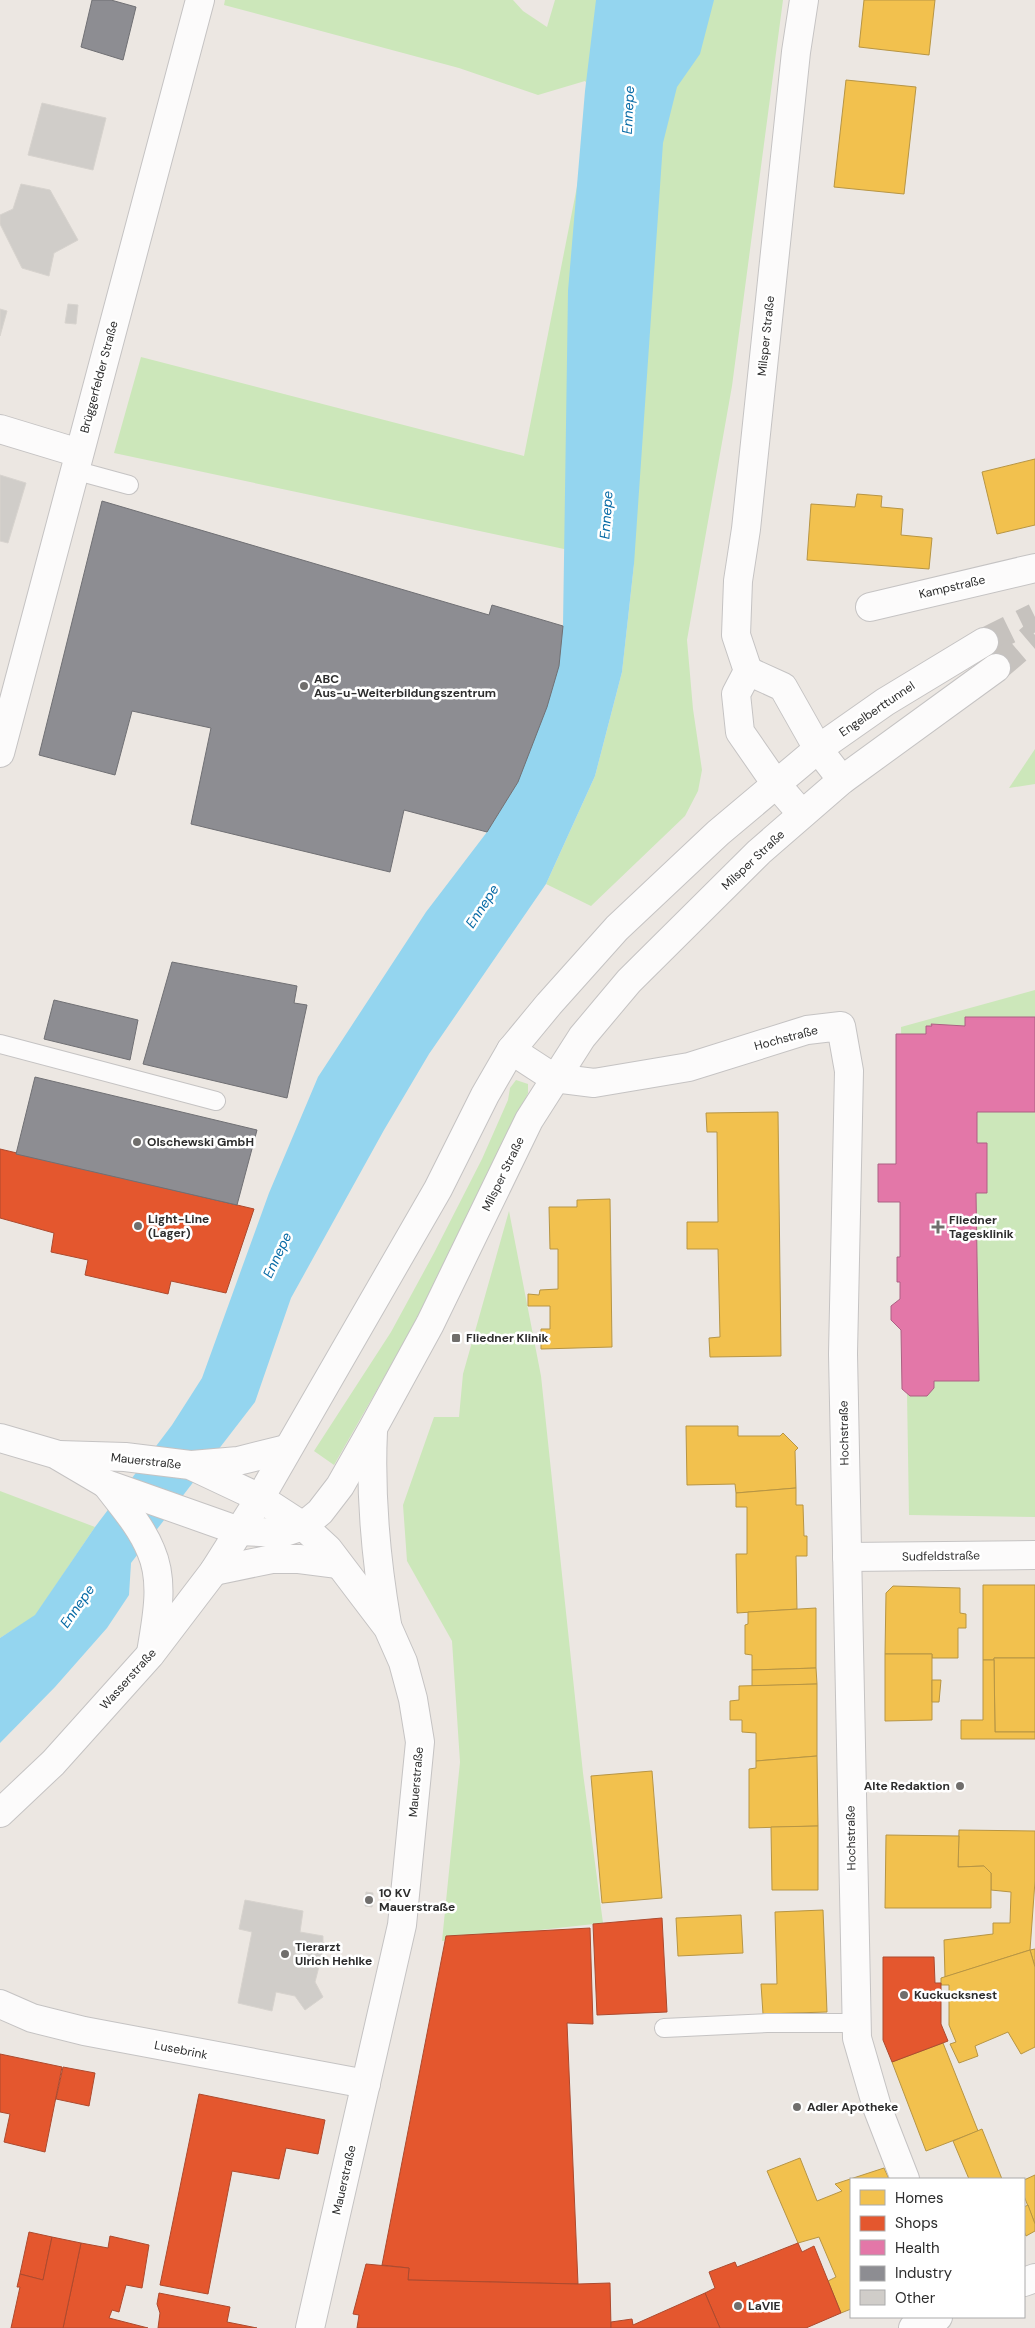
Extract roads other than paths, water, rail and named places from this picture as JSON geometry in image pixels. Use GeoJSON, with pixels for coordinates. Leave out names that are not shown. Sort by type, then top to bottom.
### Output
{"type":"FeatureCollection","features":[{"type":"Feature","properties":{"kind":"main road","name":"Brüggerfelder Straße"},"geometry":{"type":"LineString","coordinates":[[0,753],[200,0]]}},
{"type":"Feature","properties":{"kind":"main road","name":"Milsper Straße"},"geometry":{"type":"LineString","coordinates":[[748,671],[736,635],[738,581],[746,529],[796,52],[804,0]]}},
{"type":"Feature","properties":{"kind":"main road"},"geometry":{"type":"LineString","coordinates":[[0,429],[77,462]]}},
{"type":"Feature","properties":{"kind":"main road","name":"Kampstraße"},"geometry":{"type":"LineString","coordinates":[[870,607],[1035,568]]}},
{"type":"Feature","properties":{"kind":"main road","name":"Engelberttunnel"},"geometry":{"type":"LineString","coordinates":[[776,784],[818,748],[885,702],[984,642]]}},
{"type":"Feature","properties":{"kind":"main road"},"geometry":{"type":"LineString","coordinates":[[802,814],[776,784],[740,732],[736,694],[748,671],[783,687],[818,748],[842,780],[996,668]]}},
{"type":"Feature","properties":{"kind":"main road","name":"Milsper Straße"},"geometry":{"type":"LineString","coordinates":[[210,1521],[239,1531],[282,1533],[303,1526],[320,1512],[340,1486],[430,1324],[529,1120],[554,1078],[582,1037],[629,981],[760,852],[842,780]]}},
{"type":"Feature","properties":{"kind":"main road"},"geometry":{"type":"LineString","coordinates":[[239,1531],[260,1498],[286,1449],[438,1189],[484,1096],[511,1050],[617,928],[718,833],[776,784]]}},
{"type":"Feature","properties":{"kind":"main road","name":"Hochstraße"},"geometry":{"type":"LineString","coordinates":[[511,1050],[554,1078],[594,1083],[689,1067],[807,1030],[841,1026],[849,1071],[843,1354],[856,2038],[877,2107],[905,2178]]}},
{"type":"Feature","properties":{"kind":"main road"},"geometry":{"type":"LineString","coordinates":[[373,1428],[374,1518],[379,1579],[388,1628]]}},
{"type":"Feature","properties":{"kind":"main road","name":"Mauerstraße"},"geometry":{"type":"LineString","coordinates":[[0,1438],[55,1454],[125,1457],[233,1472],[260,1498],[303,1526],[328,1549],[388,1628],[403,1662],[413,1699],[420,1742],[402,1925],[310,2328]]}},
{"type":"Feature","properties":{"kind":"main road"},"geometry":{"type":"LineString","coordinates":[[233,1472],[286,1449]]}},
{"type":"Feature","properties":{"kind":"main road","name":"Mauerstraße"},"geometry":{"type":"LineString","coordinates":[[55,1454],[106,1484],[210,1521]]}},
{"type":"Feature","properties":{"kind":"main road"},"geometry":{"type":"LineString","coordinates":[[106,1484],[144,1535],[152,1553],[158,1585],[157,1609],[150,1655]]}},
{"type":"Feature","properties":{"kind":"main road","name":"Wasserstraße"},"geometry":{"type":"LineString","coordinates":[[0,1813],[53,1763],[150,1655],[214,1572],[239,1531]]}},
{"type":"Feature","properties":{"kind":"main road","name":"Sudfeldstraße"},"geometry":{"type":"LineString","coordinates":[[847,1557],[1035,1555]]}},
{"type":"Feature","properties":{"kind":"main road"},"geometry":{"type":"LineString","coordinates":[[214,1572],[272,1559],[299,1559],[338,1564]]}},
{"type":"Feature","properties":{"kind":"main road","name":"Lusebrink"},"geometry":{"type":"LineString","coordinates":[[0,2004],[32,2018],[84,2031],[366,2084]]}},
{"type":"Feature","properties":{"kind":"main road"},"geometry":{"type":"LineString","coordinates":[[913,2328],[936,2318]]}},
{"type":"Feature","properties":{"kind":"lane"},"geometry":{"type":"LineString","coordinates":[[77,462],[129,485]]}},
{"type":"Feature","properties":{"kind":"lane"},"geometry":{"type":"LineString","coordinates":[[0,1044],[216,1101]]}},
{"type":"Feature","properties":{"kind":"lane"},"geometry":{"type":"LineString","coordinates":[[664,2028],[767,2023],[856,2023]]}},
{"type":"Feature","properties":{"kind":"water","name":"Ennepe"},"geometry":{"type":"Polygon","coordinates":[[[596,0],[714,0],[700,54],[677,87],[663,143],[634,564],[622,672],[595,776],[546,884],[429,1054],[384,1130],[291,1298],[255,1402],[131,1563],[129,1595],[107,1628],[55,1687],[0,1743],[0,1638],[35,1615],[95,1527],[172,1425],[202,1378],[269,1193],[318,1077],[426,912],[487,832],[518,782],[563,626],[568,291],[585,91],[596,0]]]}},
{"type":"Feature","properties":{"kind":"tunnel"},"geometry":{"type":"LineString","coordinates":[[984,642],[1035,617]]}},
{"type":"Feature","properties":{"kind":"tunnel"},"geometry":{"type":"LineString","coordinates":[[996,668],[1035,635]]}},
{"type":"Feature","properties":{"kind":"place","name":"ABC Aus-u-Weiterbildungszentrum"},"geometry":{"type":"Point","coordinates":[304,686]}},
{"type":"Feature","properties":{"kind":"place","name":"Olschewski GmbH"},"geometry":{"type":"Point","coordinates":[137,1142]}},
{"type":"Feature","properties":{"kind":"place","name":"Light-Line (Lager)"},"geometry":{"type":"Point","coordinates":[138,1226]}},
{"type":"Feature","properties":{"kind":"place","name":"Fliedner Tagesklinik"},"geometry":{"type":"Point","coordinates":[938,1227]}},
{"type":"Feature","properties":{"kind":"place","name":"Fliedner Klinik"},"geometry":{"type":"Point","coordinates":[456,1338]}},
{"type":"Feature","properties":{"kind":"place","name":"Alte Redaktion"},"geometry":{"type":"Point","coordinates":[960,1786]}},
{"type":"Feature","properties":{"kind":"place","name":"10 KV Mauerstraße"},"geometry":{"type":"Point","coordinates":[369,1900]}},
{"type":"Feature","properties":{"kind":"place","name":"Tierarzt Ulrich Hehlke"},"geometry":{"type":"Point","coordinates":[285,1954]}},
{"type":"Feature","properties":{"kind":"place","name":"Kuckucksnest"},"geometry":{"type":"Point","coordinates":[904,1995]}},
{"type":"Feature","properties":{"kind":"place","name":"Adler Apotheke"},"geometry":{"type":"Point","coordinates":[797,2107]}},
{"type":"Feature","properties":{"kind":"place","name":"LaVIE"},"geometry":{"type":"Point","coordinates":[738,2306]}}]}
